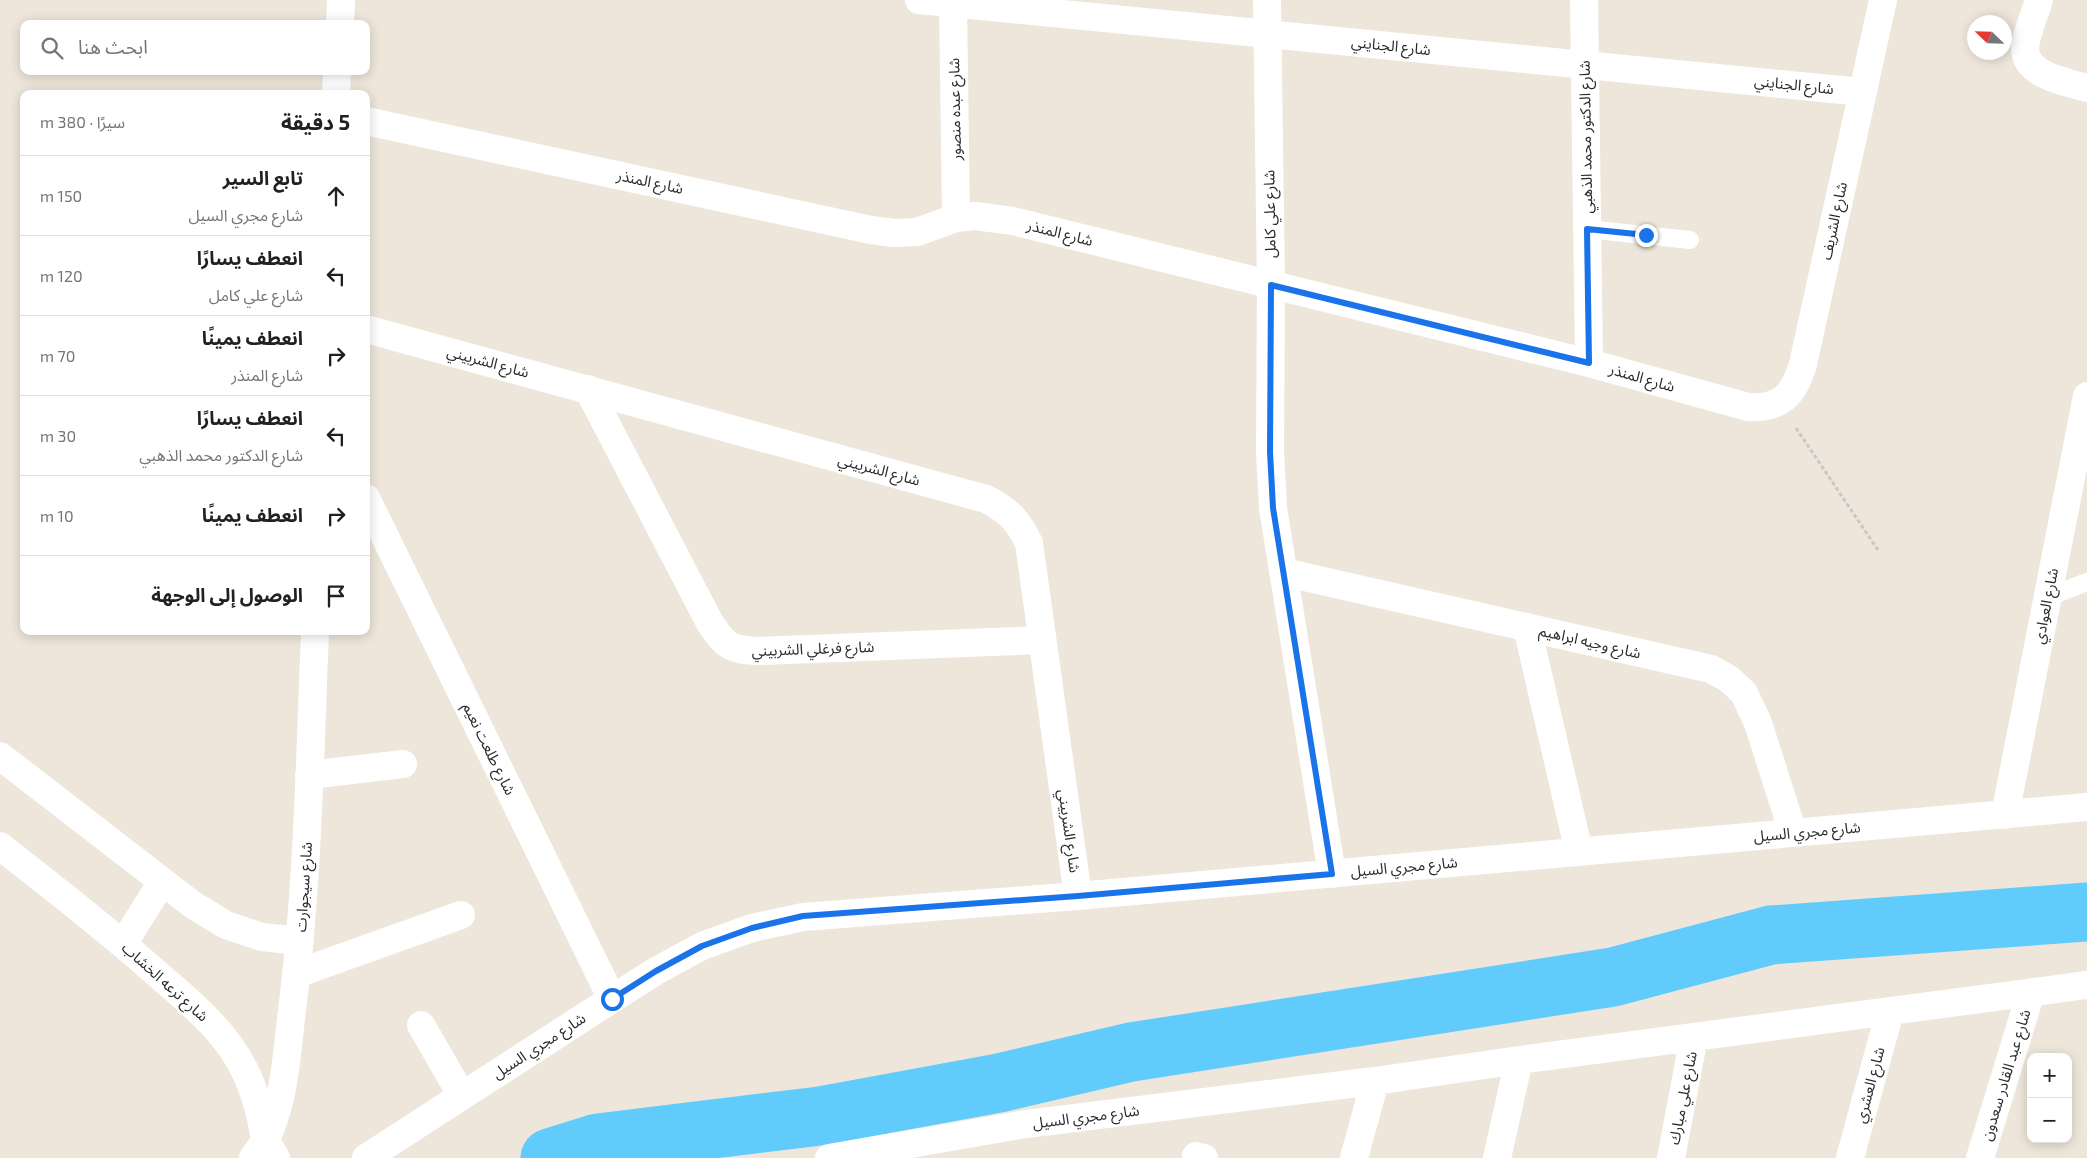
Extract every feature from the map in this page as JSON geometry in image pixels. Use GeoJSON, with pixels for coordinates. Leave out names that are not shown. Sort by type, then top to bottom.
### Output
{"type":"FeatureCollection","features":[{"type":"Feature","properties":{"kind":"street"},"geometry":{"type":"LineString","coordinates":[[340,20],[341,0]]}},
{"type":"Feature","properties":{"kind":"street","name":"شارع الجنايني"},"geometry":{"type":"LineString","coordinates":[[919,0],[1862,92]]}},
{"type":"Feature","properties":{"kind":"street","name":"شارع علي كامل"},"geometry":{"type":"LineString","coordinates":[[1267,0],[1271,285],[1270,452],[1273,508],[1332,874]]}},
{"type":"Feature","properties":{"kind":"street","name":"شارع الدكتور محمد الذهبي"},"geometry":{"type":"LineString","coordinates":[[1584,0],[1589,363]]}},
{"type":"Feature","properties":{"kind":"street","name":"شارع الشريف"},"geometry":{"type":"LineString","coordinates":[[1779,402],[1792,392],[1803,364],[1883,0]]}},
{"type":"Feature","properties":{"kind":"street"},"geometry":{"type":"LineString","coordinates":[[2039,0],[2025,43],[2028,60],[2041,73],[2087,88]]}},
{"type":"Feature","properties":{"kind":"street","name":"شارع عبده منصور"},"geometry":{"type":"LineString","coordinates":[[953,2],[956,218]]}},
{"type":"Feature","properties":{"kind":"street"},"geometry":{"type":"LineString","coordinates":[[336,90],[337,75]]}},
{"type":"Feature","properties":{"kind":"street","name":"شارع المنذر"},"geometry":{"type":"LineString","coordinates":[[370,122],[872,230],[894,233],[917,232],[956,218],[994,217],[1589,363],[1748,407],[1764,408],[1779,402]]}},
{"type":"Feature","properties":{"kind":"street","name":"شارع الشربيني"},"geometry":{"type":"LineString","coordinates":[[370,330],[986,500],[1005,509],[1020,524],[1029,543],[1078,896]]}},
{"type":"Feature","properties":{"kind":"street","name":"شارع فرغلي الشربيني"},"geometry":{"type":"LineString","coordinates":[[588,389],[710,623],[721,640],[728,646],[739,650],[759,651],[1041,640]]}},
{"type":"Feature","properties":{"kind":"street","name":"شارع العوادي"},"geometry":{"type":"LineString","coordinates":[[2004,815],[2087,396]]}},
{"type":"Feature","properties":{"kind":"street","name":"شارع طلعت نعيم"},"geometry":{"type":"LineString","coordinates":[[370,506],[612,999]]}},
{"type":"Feature","properties":{"kind":"street","name":"شارع وجيه ابراهيم"},"geometry":{"type":"LineString","coordinates":[[1283,572],[1711,669],[1729,679],[1744,694],[1758,723],[1793,833]]}},
{"type":"Feature","properties":{"kind":"street"},"geometry":{"type":"LineString","coordinates":[[1527,628],[1579,852]]}},
{"type":"Feature","properties":{"kind":"street","name":"شارع سيجوارت"},"geometry":{"type":"LineString","coordinates":[[265,1152],[285,1068],[300,941],[306,870],[315,635]]}},
{"type":"Feature","properties":{"kind":"street"},"geometry":{"type":"LineString","coordinates":[[0,756],[193,905],[226,925],[262,937],[300,941]]}},
{"type":"Feature","properties":{"kind":"street"},"geometry":{"type":"LineString","coordinates":[[309,775],[403,764]]}},
{"type":"Feature","properties":{"kind":"street","name":"شارع مجري السيل"},"geometry":{"type":"LineString","coordinates":[[366,1158],[656,971],[702,946],[752,928],[803,916],[1078,896],[2087,807]]}},
{"type":"Feature","properties":{"kind":"street","name":"شارع ترعه الخشاب"},"geometry":{"type":"LineString","coordinates":[[0,846],[123,944],[202,1013],[226,1040],[245,1070],[258,1104],[265,1152]]}},
{"type":"Feature","properties":{"kind":"street"},"geometry":{"type":"LineString","coordinates":[[123,944],[162,882]]}},
{"type":"Feature","properties":{"kind":"street"},"geometry":{"type":"LineString","coordinates":[[296,974],[461,915]]}},
{"type":"Feature","properties":{"kind":"street","name":"شارع مجري السيل"},"geometry":{"type":"LineString","coordinates":[[829,1158],[1026,1124],[1374,1081],[2087,985]]}},
{"type":"Feature","properties":{"kind":"street","name":"شارع عبد القادر سعدون"},"geometry":{"type":"LineString","coordinates":[[1980,1158],[2032,992]]}},
{"type":"Feature","properties":{"kind":"street","name":"شارع العشري"},"geometry":{"type":"LineString","coordinates":[[1850,1158],[1890,1011]]}},
{"type":"Feature","properties":{"kind":"street"},"geometry":{"type":"LineString","coordinates":[[421,1025],[462,1096]]}},
{"type":"Feature","properties":{"kind":"street","name":"شارع علي مبارك"},"geometry":{"type":"LineString","coordinates":[[1671,1158],[1694,1037]]}},
{"type":"Feature","properties":{"kind":"street"},"geometry":{"type":"LineString","coordinates":[[1498,1158],[1519,1060]]}},
{"type":"Feature","properties":{"kind":"street"},"geometry":{"type":"LineString","coordinates":[[1354,1158],[1374,1081]]}},
{"type":"Feature","properties":{"kind":"lane"},"geometry":{"type":"LineString","coordinates":[[1587,229],[1690,240]]}},
{"type":"Feature","properties":{"kind":"lane"},"geometry":{"type":"LineString","coordinates":[[2048,597],[2087,582]]}},
{"type":"Feature","properties":{"kind":"path"},"geometry":{"type":"LineString","coordinates":[[1779,402],[1878,550]]}},
{"type":"Feature","properties":{"kind":"waterway"},"geometry":{"type":"LineString","coordinates":[[550,1158],[598,1143],[820,1116],[999,1083],[1131,1052],[1613,977],[1771,935],[2087,912]]}},
{"type":"Feature","properties":{"kind":"route"},"geometry":{"type":"LineString","coordinates":[[612,999],[656,971],[702,946],[752,928],[803,916],[1078,896],[1332,874],[1273,508],[1270,452],[1271,285],[1589,363],[1587,229],[1646,235]]}}]}
